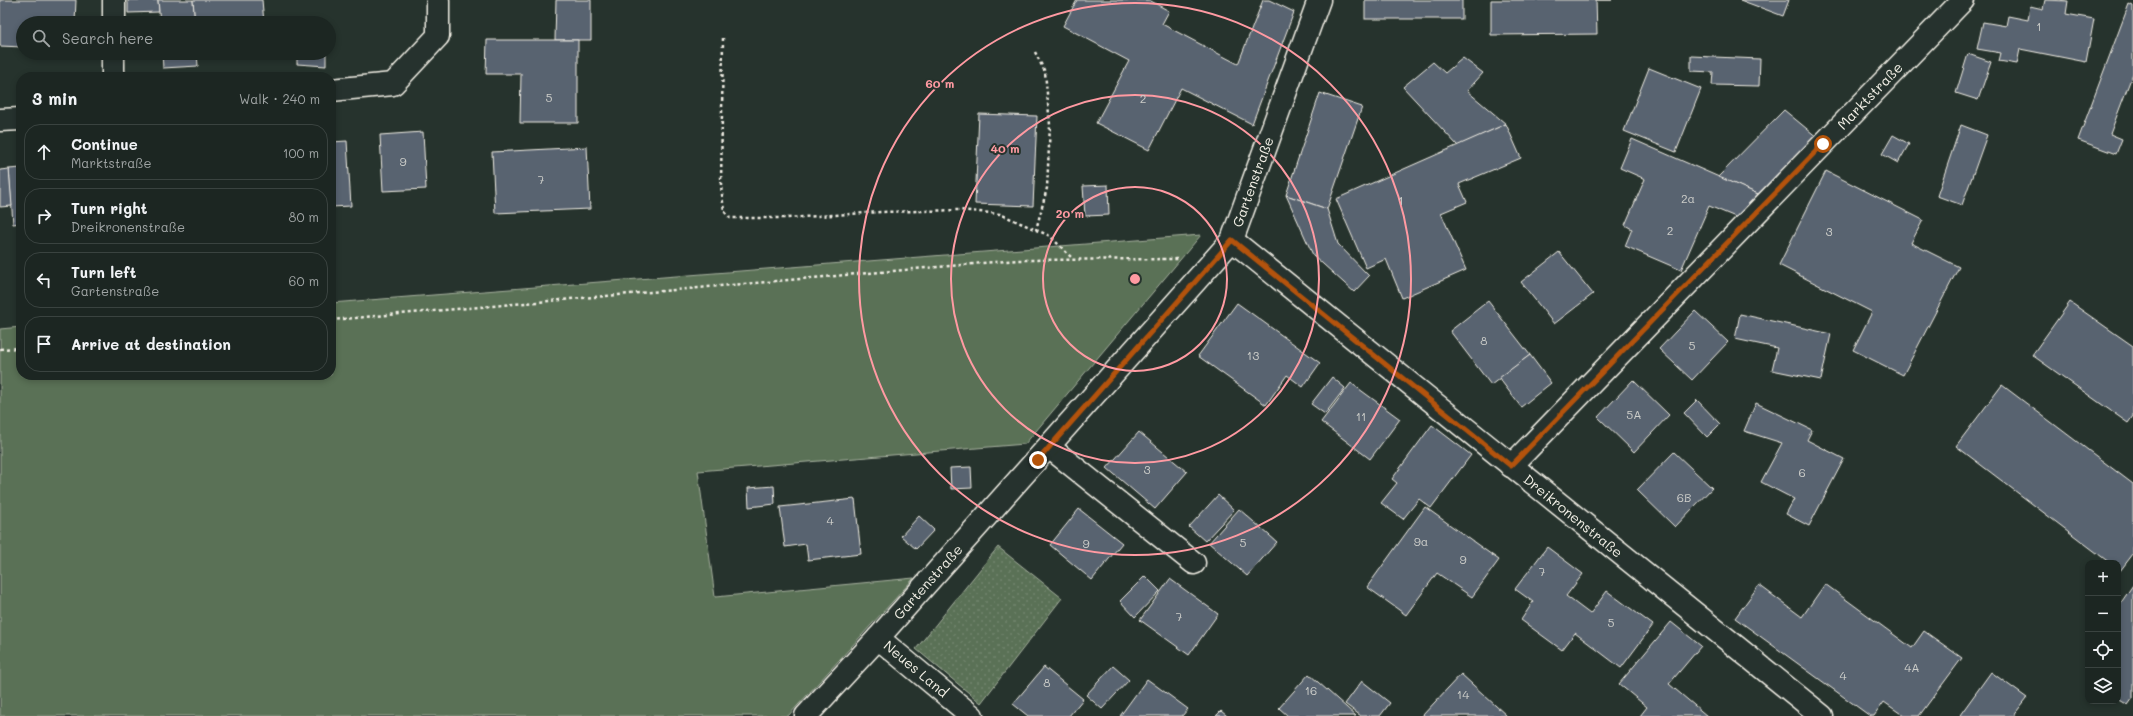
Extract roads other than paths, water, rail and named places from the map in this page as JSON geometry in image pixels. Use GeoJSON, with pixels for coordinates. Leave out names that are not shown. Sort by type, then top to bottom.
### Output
{"type":"FeatureCollection","features":[{"type":"Feature","properties":{"kind":"street"},"geometry":{"type":"LineString","coordinates":[[114,0],[114,16]]}},
{"type":"Feature","properties":{"kind":"street"},"geometry":{"type":"LineString","coordinates":[[336,90],[393,84],[438,36],[438,0]]}},
{"type":"Feature","properties":{"kind":"street","name":"Gartenstraße"},"geometry":{"type":"LineString","coordinates":[[806,716],[1049,447],[1232,240],[1318,0]]}},
{"type":"Feature","properties":{"kind":"street","name":"Marktstraße"},"geometry":{"type":"LineString","coordinates":[[1511,466],[1962,0]]}},
{"type":"Feature","properties":{"kind":"street"},"geometry":{"type":"LineString","coordinates":[[113,60],[113,72]]}},
{"type":"Feature","properties":{"kind":"street"},"geometry":{"type":"LineString","coordinates":[[0,120],[16,119]]}},
{"type":"Feature","properties":{"kind":"street","name":"Dreikronenstraße"},"geometry":{"type":"LineString","coordinates":[[1232,240],[1822,716]]}},
{"type":"Feature","properties":{"kind":"street"},"geometry":{"type":"LineString","coordinates":[[1049,447],[1194,563]]}},
{"type":"Feature","properties":{"kind":"street","name":"Neues Land"},"geometry":{"type":"LineString","coordinates":[[878,638],[972,716]]}}]}
